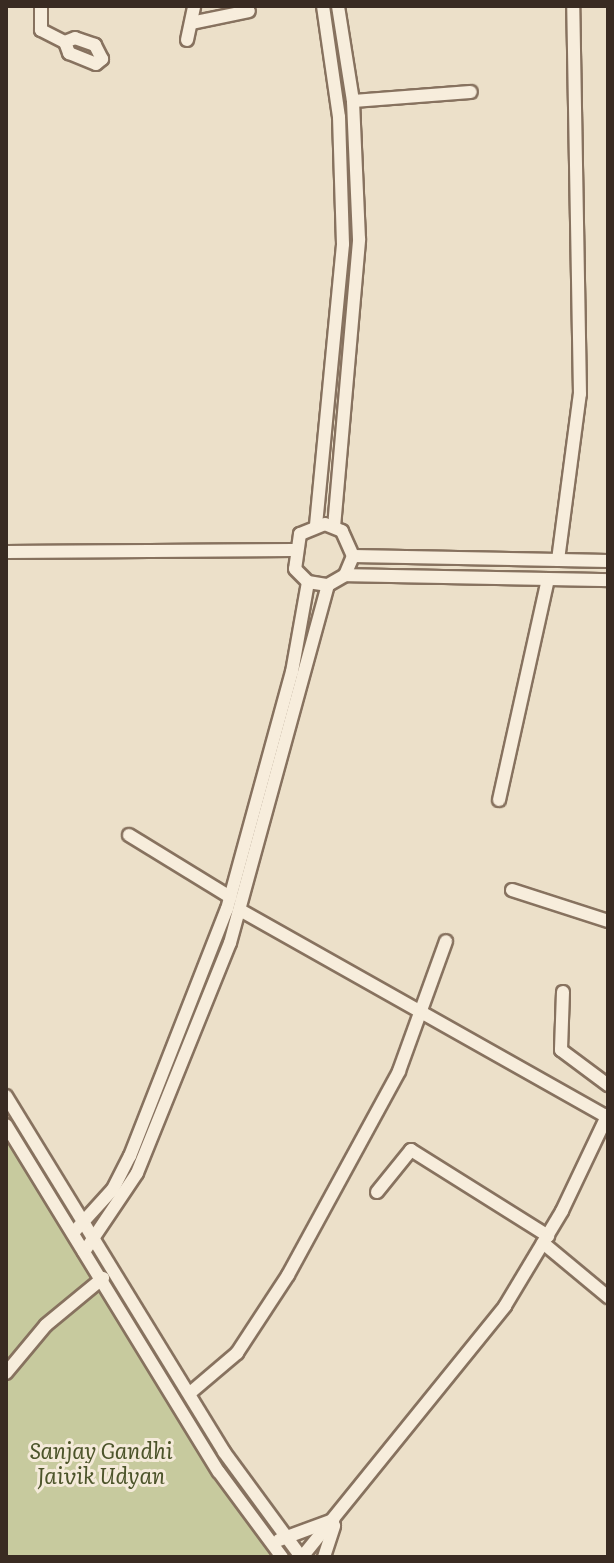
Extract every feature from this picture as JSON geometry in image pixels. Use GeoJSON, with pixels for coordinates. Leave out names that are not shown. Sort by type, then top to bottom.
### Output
{"type":"FeatureCollection","features":[{"type":"Feature","properties":{"kind":"street"},"geometry":{"type":"LineString","coordinates":[[41,6],[38,27],[65,42]]}},
{"type":"Feature","properties":{"kind":"street"},"geometry":{"type":"LineString","coordinates":[[187,40],[194,6]]}},
{"type":"Feature","properties":{"kind":"street"},"geometry":{"type":"LineString","coordinates":[[6,552],[293,550],[316,525],[343,244],[339,117],[323,6]]}},
{"type":"Feature","properties":{"kind":"street"},"geometry":{"type":"LineString","coordinates":[[334,527],[356,320],[353,101],[338,6]]}},
{"type":"Feature","properties":{"kind":"street"},"geometry":{"type":"LineString","coordinates":[[558,560],[580,394],[573,6]]}},
{"type":"Feature","properties":{"kind":"street"},"geometry":{"type":"LineString","coordinates":[[191,23],[249,11]]}},
{"type":"Feature","properties":{"kind":"street"},"geometry":{"type":"LineString","coordinates":[[353,101],[471,92]]}},
{"type":"Feature","properties":{"kind":"street"},"geometry":{"type":"LineString","coordinates":[[316,525],[334,527],[348,538],[353,556],[345,575]]}},
{"type":"Feature","properties":{"kind":"street"},"geometry":{"type":"LineString","coordinates":[[293,550],[295,569],[308,582],[328,585],[345,575],[608,580]]}},
{"type":"Feature","properties":{"kind":"street"},"geometry":{"type":"LineString","coordinates":[[353,556],[608,561]]}},
{"type":"Feature","properties":{"kind":"street"},"geometry":{"type":"LineString","coordinates":[[499,800],[548,579]]}},
{"type":"Feature","properties":{"kind":"street"},"geometry":{"type":"LineString","coordinates":[[73,1233],[86,1220],[130,1156],[230,897],[292,672],[308,582]]}},
{"type":"Feature","properties":{"kind":"street"},"geometry":{"type":"LineString","coordinates":[[84,1252],[97,1238],[151,1142],[240,910],[328,585]]}},
{"type":"Feature","properties":{"kind":"street"},"geometry":{"type":"LineString","coordinates":[[129,835],[230,897]]}},
{"type":"Feature","properties":{"kind":"street"},"geometry":{"type":"LineString","coordinates":[[512,890],[608,921]]}},
{"type":"Feature","properties":{"kind":"street"},"geometry":{"type":"LineString","coordinates":[[6,1096],[86,1220],[190,1393],[301,1557],[336,1519],[460,1367],[546,1240],[607,1116],[424,1010],[240,910]]}},
{"type":"Feature","properties":{"kind":"street"},"geometry":{"type":"LineString","coordinates":[[190,1393],[237,1353],[288,1275],[399,1071],[424,1010],[446,941]]}},
{"type":"Feature","properties":{"kind":"street"},"geometry":{"type":"LineString","coordinates":[[563,992],[561,1050],[608,1085]]}},
{"type":"Feature","properties":{"kind":"street"},"geometry":{"type":"LineString","coordinates":[[6,1125],[99,1281],[282,1557]]}},
{"type":"Feature","properties":{"kind":"street"},"geometry":{"type":"LineString","coordinates":[[377,1192],[411,1150],[546,1240],[608,1297]]}},
{"type":"Feature","properties":{"kind":"street"},"geometry":{"type":"LineString","coordinates":[[6,1373],[46,1325],[116,1270]]}},
{"type":"Feature","properties":{"kind":"street"},"geometry":{"type":"LineString","coordinates":[[272,1543],[336,1519]]}},
{"type":"Feature","properties":{"kind":"street"},"geometry":{"type":"LineString","coordinates":[[324,1557],[336,1519]]}},
{"type":"Feature","properties":{"kind":"green space","name":"Sanjay Gandhi Jaivik Udyan"},"geometry":{"type":"Polygon","coordinates":[[[6,1134],[282,1557],[6,1557],[6,1134]]]}}]}
